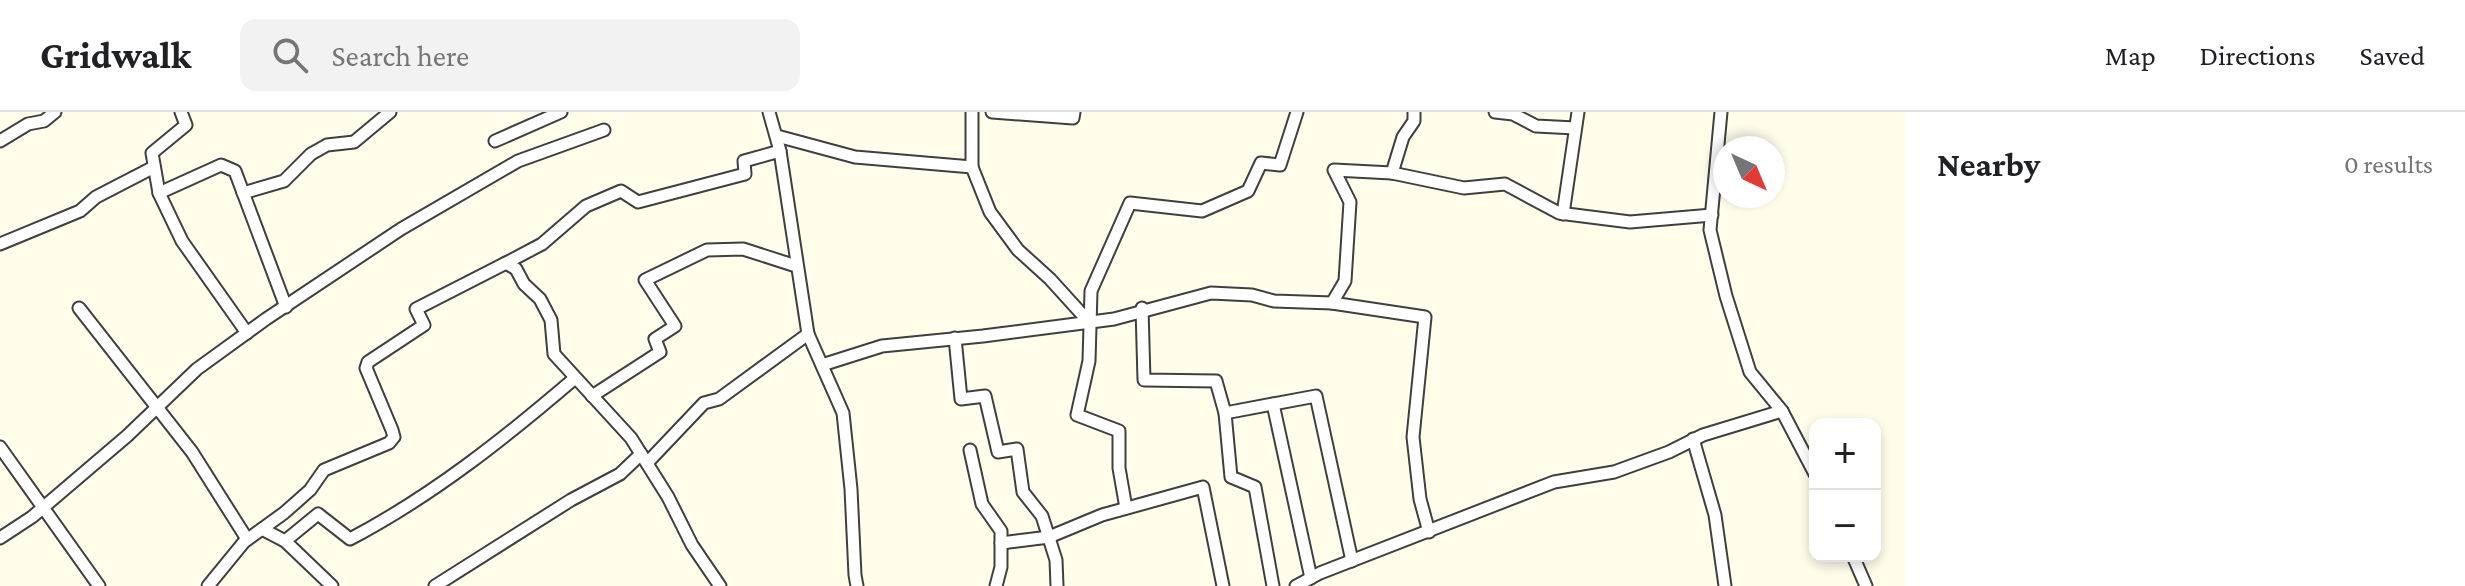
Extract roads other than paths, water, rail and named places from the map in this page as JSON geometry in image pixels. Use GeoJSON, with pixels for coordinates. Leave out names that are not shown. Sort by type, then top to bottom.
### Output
{"type":"FeatureCollection","features":[{"type":"Feature","properties":{"kind":"street"},"geometry":{"type":"LineString","coordinates":[[0,141],[28,124],[44,121],[55,112]]}},
{"type":"Feature","properties":{"kind":"street"},"geometry":{"type":"LineString","coordinates":[[181,112],[186,125],[152,153],[159,193],[182,241],[247,333]]}},
{"type":"Feature","properties":{"kind":"street"},"geometry":{"type":"LineString","coordinates":[[243,193],[284,181],[311,154],[327,145],[354,142],[390,112]]}},
{"type":"Feature","properties":{"kind":"street"},"geometry":{"type":"LineString","coordinates":[[495,141],[529,118],[561,112]]}},
{"type":"Feature","properties":{"kind":"street"},"geometry":{"type":"LineString","coordinates":[[769,112],[780,151],[808,334],[843,413],[857,586]]}},
{"type":"Feature","properties":{"kind":"street"},"geometry":{"type":"LineString","coordinates":[[972,112],[972,167],[990,212],[1018,250],[1050,279],[1089,322]]}},
{"type":"Feature","properties":{"kind":"street"},"geometry":{"type":"LineString","coordinates":[[992,112],[1073,118],[1074,112]]}},
{"type":"Feature","properties":{"kind":"street"},"geometry":{"type":"LineString","coordinates":[[1126,508],[1119,468],[1119,431],[1077,415],[1089,361],[1091,291],[1130,203],[1202,211],[1248,191],[1261,163],[1280,165],[1297,112]]}},
{"type":"Feature","properties":{"kind":"street"},"geometry":{"type":"LineString","coordinates":[[1392,173],[1403,137],[1414,121],[1414,112]]}},
{"type":"Feature","properties":{"kind":"street"},"geometry":{"type":"LineString","coordinates":[[1495,112],[1513,114],[1536,126],[1575,128]]}},
{"type":"Feature","properties":{"kind":"street"},"geometry":{"type":"LineString","coordinates":[[1563,214],[1578,112]]}},
{"type":"Feature","properties":{"kind":"street"},"geometry":{"type":"LineString","coordinates":[[1721,112],[1710,230],[1726,296],[1750,372],[1782,411],[1809,463]]}},
{"type":"Feature","properties":{"kind":"street"},"geometry":{"type":"LineString","coordinates":[[0,538],[43,508],[197,369],[247,333],[401,229],[518,161],[604,130]]}},
{"type":"Feature","properties":{"kind":"street"},"geometry":{"type":"LineString","coordinates":[[777,136],[855,157],[972,167]]}},
{"type":"Feature","properties":{"kind":"street"},"geometry":{"type":"LineString","coordinates":[[208,586],[247,539],[310,490],[324,470],[389,443],[394,437],[366,368],[368,362],[424,325],[416,309],[542,244],[586,206],[621,191],[638,202],[745,174],[744,161],[780,151]]}},
{"type":"Feature","properties":{"kind":"street"},"geometry":{"type":"LineString","coordinates":[[159,193],[221,165],[235,171],[286,307]]}},
{"type":"Feature","properties":{"kind":"street"},"geometry":{"type":"LineString","coordinates":[[0,244],[80,211],[96,197],[154,167]]}},
{"type":"Feature","properties":{"kind":"street"},"geometry":{"type":"LineString","coordinates":[[1332,303],[1345,281],[1350,202],[1334,170],[1392,173],[1464,188],[1505,184],[1563,214],[1630,222],[1712,215]]}},
{"type":"Feature","properties":{"kind":"street"},"geometry":{"type":"LineString","coordinates":[[592,396],[660,352],[655,339],[675,326],[645,280],[707,250],[743,249],[796,266]]}},
{"type":"Feature","properties":{"kind":"street"},"geometry":{"type":"LineString","coordinates":[[506,263],[516,269],[524,284],[540,299],[551,320],[554,354],[631,438],[668,497],[715,584]]}},
{"type":"Feature","properties":{"kind":"street"},"geometry":{"type":"LineString","coordinates":[[822,365],[882,346],[1089,322],[1211,293],[1252,295],[1274,301],[1332,303],[1425,317],[1413,437],[1420,499],[1429,532]]}},
{"type":"Feature","properties":{"kind":"street"},"geometry":{"type":"LineString","coordinates":[[79,308],[192,452],[247,539]]}},
{"type":"Feature","properties":{"kind":"street"},"geometry":{"type":"LineString","coordinates":[[1142,310],[1144,380],[1216,381],[1225,413],[1231,477],[1255,487],[1273,586]]}},
{"type":"Feature","properties":{"kind":"street"},"geometry":{"type":"LineString","coordinates":[[435,586],[571,500],[644,459],[704,403],[719,399],[808,334]]}},
{"type":"Feature","properties":{"kind":"street"},"geometry":{"type":"LineString","coordinates":[[955,338],[961,399],[985,396],[998,452],[1017,449],[1023,492],[1042,516],[1056,560],[1057,586]]}},
{"type":"Feature","properties":{"kind":"street"},"geometry":{"type":"LineString","coordinates":[[285,541],[318,514],[350,539],[378,525],[476,460],[575,378]]}},
{"type":"Feature","properties":{"kind":"street"},"geometry":{"type":"LineString","coordinates":[[1225,413],[1316,396],[1352,561]]}},
{"type":"Feature","properties":{"kind":"street"},"geometry":{"type":"LineString","coordinates":[[1273,404],[1311,578]]}},
{"type":"Feature","properties":{"kind":"street"},"geometry":{"type":"LineString","coordinates":[[1296,586],[1554,482],[1614,472],[1669,452],[1693,439],[1782,411]]}},
{"type":"Feature","properties":{"kind":"street"},"geometry":{"type":"LineString","coordinates":[[1693,439],[1715,515],[1725,586]]}},
{"type":"Feature","properties":{"kind":"street"},"geometry":{"type":"LineString","coordinates":[[0,447],[99,586]]}},
{"type":"Feature","properties":{"kind":"street"},"geometry":{"type":"LineString","coordinates":[[970,450],[982,504],[1001,531],[1001,567],[996,586]]}},
{"type":"Feature","properties":{"kind":"street"},"geometry":{"type":"LineString","coordinates":[[1001,543],[1049,537],[1102,515],[1203,487],[1223,586]]}},
{"type":"Feature","properties":{"kind":"street"},"geometry":{"type":"LineString","coordinates":[[262,529],[285,541],[332,586]]}},
{"type":"Feature","properties":{"kind":"street"},"geometry":{"type":"LineString","coordinates":[[1856,562],[1866,586]]}}]}
